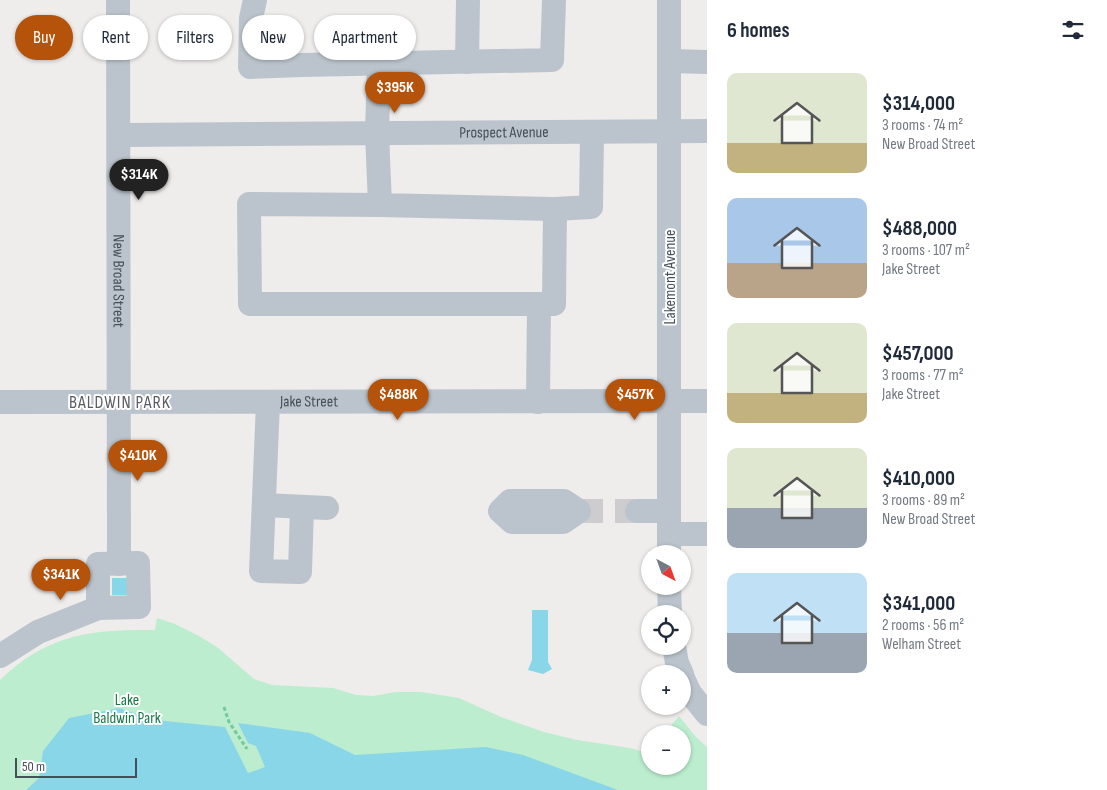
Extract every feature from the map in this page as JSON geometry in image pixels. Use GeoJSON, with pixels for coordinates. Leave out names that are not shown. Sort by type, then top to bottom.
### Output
{"type":"FeatureCollection","features":[{"type":"Feature","properties":{"kind":"street","name":"New Broad Street"},"geometry":{"type":"LineString","coordinates":[[118,0],[120,135],[119,564]]}},
{"type":"Feature","properties":{"kind":"street"},"geometry":{"type":"LineString","coordinates":[[255,0],[251,18],[250,67],[552,60],[554,0]]}},
{"type":"Feature","properties":{"kind":"street"},"geometry":{"type":"LineString","coordinates":[[467,62],[468,0]]}},
{"type":"Feature","properties":{"kind":"street","name":"Lakemont Avenue"},"geometry":{"type":"LineString","coordinates":[[669,544],[670,0]]}},
{"type":"Feature","properties":{"kind":"street"},"geometry":{"type":"LineString","coordinates":[[670,61],[707,62]]}},
{"type":"Feature","properties":{"kind":"street"},"geometry":{"type":"LineString","coordinates":[[379,63],[380,206]]}},
{"type":"Feature","properties":{"kind":"street","name":"Prospect Avenue"},"geometry":{"type":"LineString","coordinates":[[120,135],[707,131]]}},
{"type":"Feature","properties":{"kind":"street"},"geometry":{"type":"LineString","coordinates":[[555,209],[554,304],[250,304],[249,204],[555,209],[591,207],[592,132]]}},
{"type":"Feature","properties":{"kind":"street"},"geometry":{"type":"LineString","coordinates":[[538,402],[539,304]]}},
{"type":"Feature","properties":{"kind":"street","name":"Jake Street"},"geometry":{"type":"LineString","coordinates":[[0,402],[707,401]]}},
{"type":"Feature","properties":{"kind":"street"},"geometry":{"type":"LineString","coordinates":[[268,402],[261,571],[300,572],[302,507]]}},
{"type":"Feature","properties":{"kind":"street"},"geometry":{"type":"LineString","coordinates":[[264,505],[327,508]]}},
{"type":"Feature","properties":{"kind":"street"},"geometry":{"type":"LineString","coordinates":[[637,511],[670,511]]}},
{"type":"Feature","properties":{"kind":"street"},"geometry":{"type":"LineString","coordinates":[[669,544],[707,534]]}},
{"type":"Feature","properties":{"kind":"street"},"geometry":{"type":"LineString","coordinates":[[0,656],[38,632],[98,608],[139,607],[138,563],[98,564],[98,608]]}},
{"type":"Feature","properties":{"kind":"street"},"geometry":{"type":"LineString","coordinates":[[691,694],[707,714]]}},
{"type":"Feature","properties":{"kind":"path"},"geometry":{"type":"LineString","coordinates":[[224,707],[229,722],[247,749]]}},
{"type":"Feature","properties":{"kind":"green space","name":"Lake Baldwin Park"},"geometry":{"type":"Polygon","coordinates":[[[157,618],[175,624],[217,647],[254,679],[272,685],[333,688],[356,695],[373,696],[396,692],[421,692],[459,698],[501,717],[544,732],[641,751],[641,775],[691,775],[691,731],[707,747],[707,790],[0,790],[0,680],[35,653],[72,637],[111,631],[155,630],[157,618]]]}},
{"type":"Feature","properties":{"kind":"green space","name":"Lake Baldwin Park"},"geometry":{"type":"Polygon","coordinates":[[[679,716],[686,725],[672,725],[679,716]]]}},
{"type":"Feature","properties":{"kind":"water"},"geometry":{"type":"Polygon","coordinates":[[[112,578],[128,578],[128,595],[112,595],[112,578]]]}},
{"type":"Feature","properties":{"kind":"water"},"geometry":{"type":"Polygon","coordinates":[[[532,610],[548,610],[548,662],[552,669],[543,674],[528,670],[532,660],[532,610]]]}},
{"type":"Feature","properties":{"kind":"water"},"geometry":{"type":"Polygon","coordinates":[[[119,708],[155,720],[225,727],[248,773],[265,767],[256,746],[248,743],[238,723],[310,733],[355,755],[486,747],[523,755],[618,790],[26,790],[39,778],[43,751],[69,718],[119,708]]]}},
{"type":"Feature","properties":{"kind":"tunnel"},"geometry":{"type":"LineString","coordinates":[[579,511],[637,511]]}},
{"type":"Feature","properties":{"kind":"district","name":"BALDWIN PARK"},"geometry":{"type":"Point","coordinates":[120,402]}}]}
